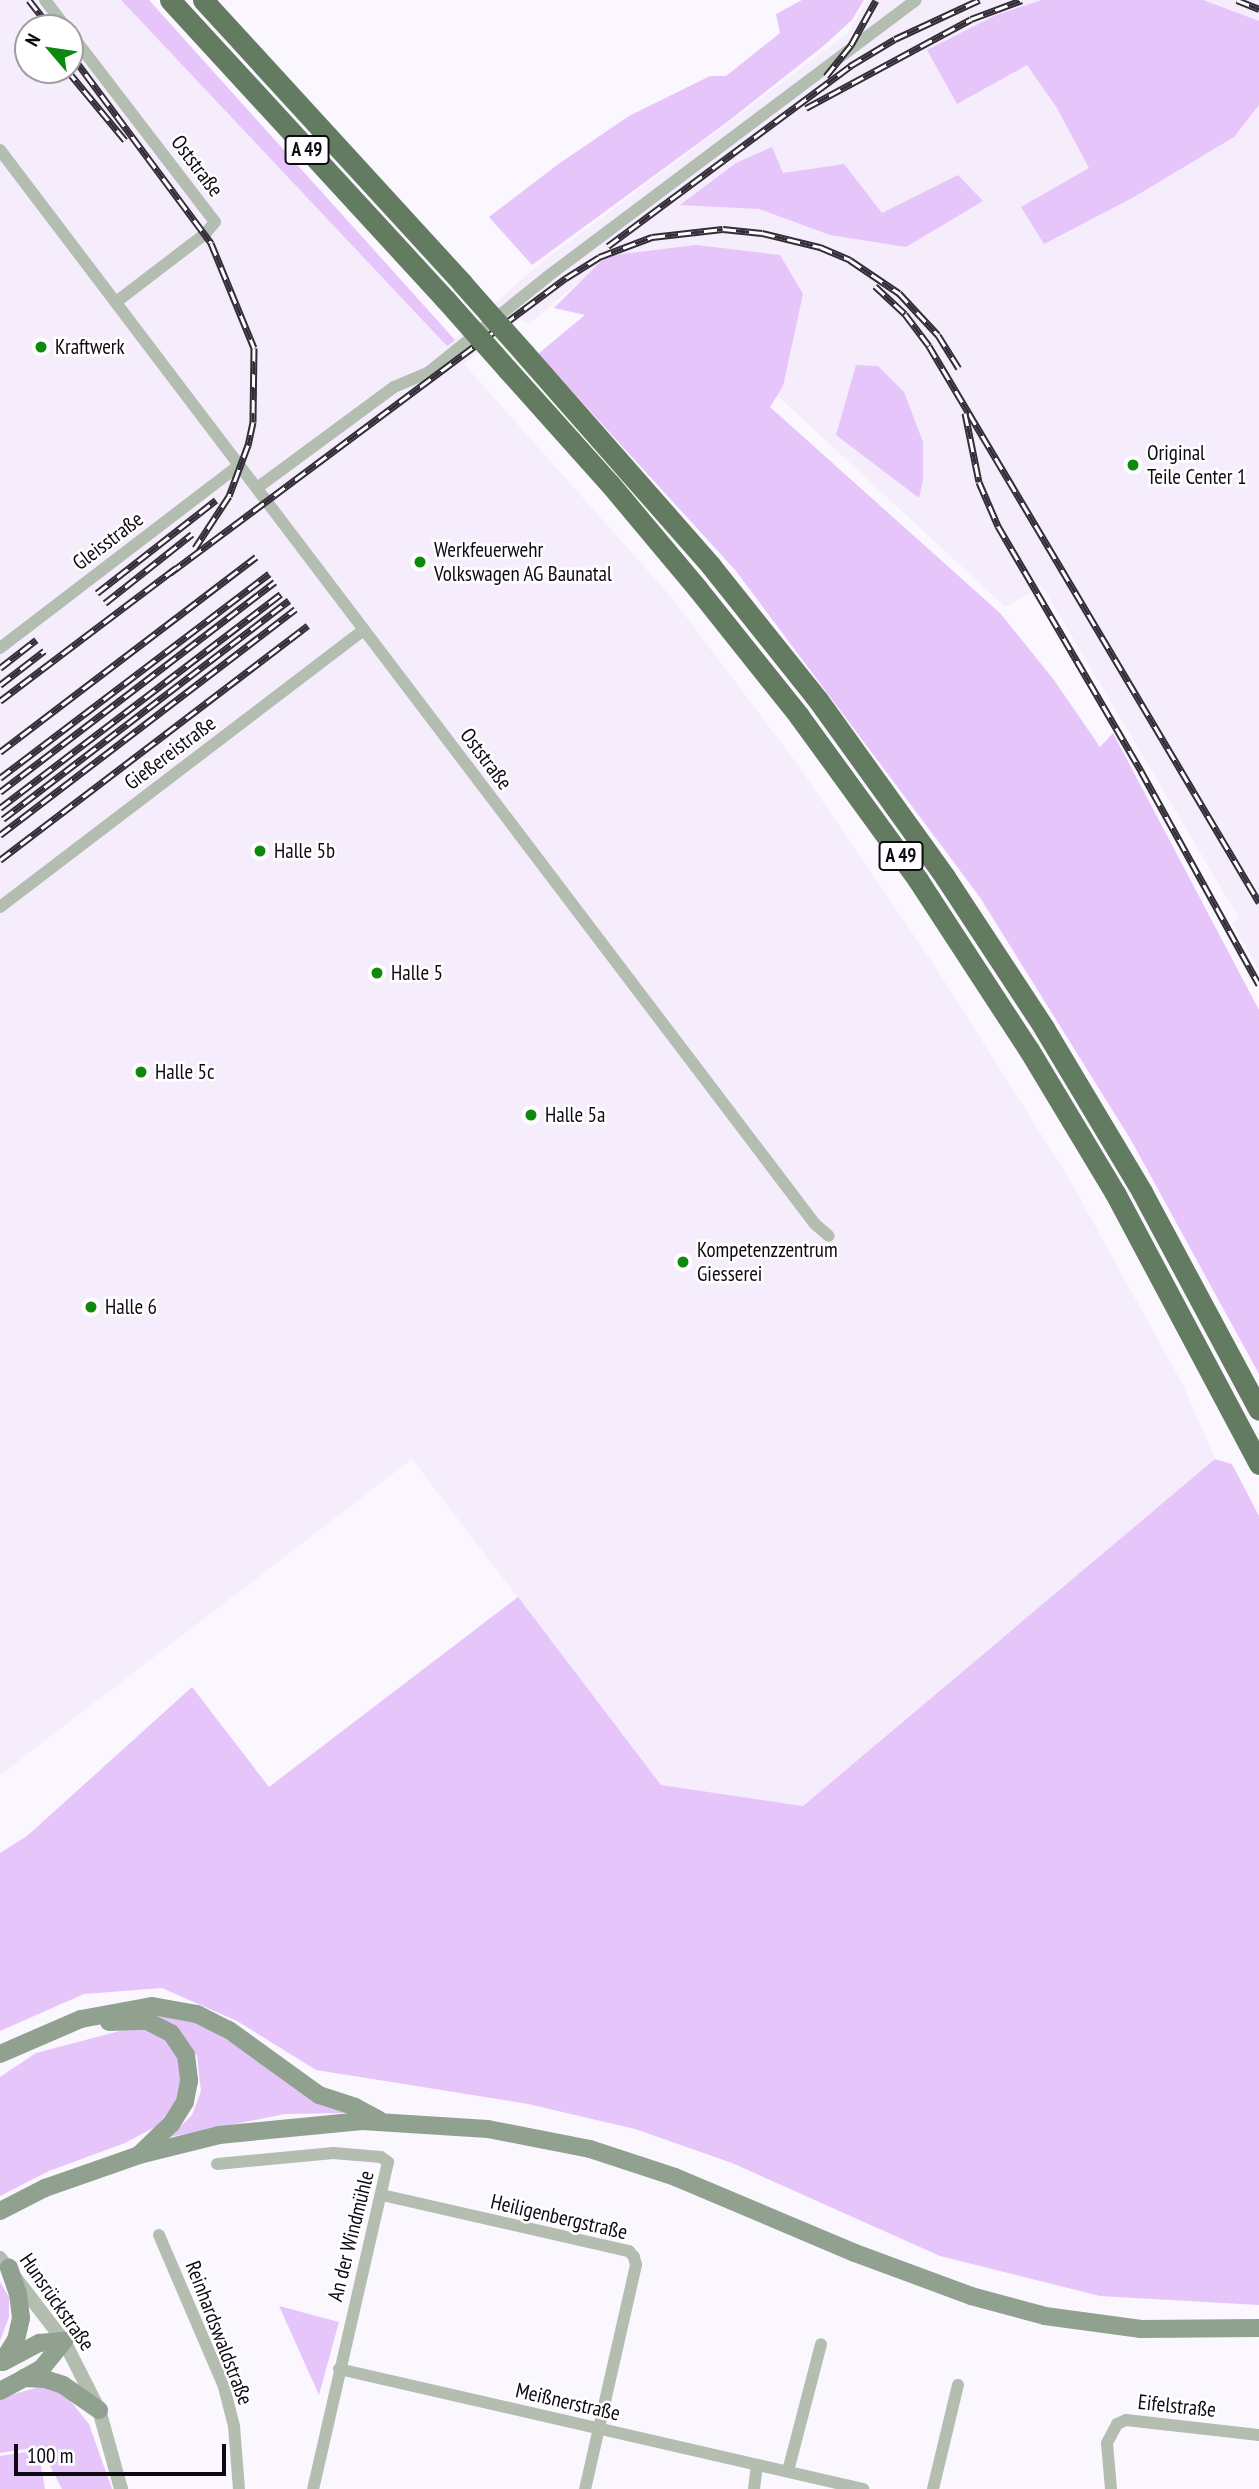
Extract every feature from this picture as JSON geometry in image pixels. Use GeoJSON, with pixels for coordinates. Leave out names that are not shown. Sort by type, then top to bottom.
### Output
{"type":"FeatureCollection","features":[{"type":"Feature","properties":{"kind":"highway","name":"A 49"},"geometry":{"type":"LineString","coordinates":[[170,0],[445,299],[610,484],[799,716],[918,880],[1030,1050],[1115,1194],[1259,1464]]}},
{"type":"Feature","properties":{"kind":"highway","name":"A 49"},"geometry":{"type":"LineString","coordinates":[[203,0],[525,354],[711,566],[818,700],[929,855],[1044,1028],[1142,1192],[1259,1410]]}},
{"type":"Feature","properties":{"kind":"main road"},"geometry":{"type":"LineString","coordinates":[[0,2054],[80,2019],[152,2006],[197,2014],[218,2025],[319,2095],[355,2106],[382,2122]]}},
{"type":"Feature","properties":{"kind":"main road"},"geometry":{"type":"LineString","coordinates":[[0,2067],[16,2056],[84,2028],[116,2021],[147,2021],[171,2033],[186,2055],[189,2081],[185,2102],[171,2124],[139,2155]]}},
{"type":"Feature","properties":{"kind":"main road"},"geometry":{"type":"LineString","coordinates":[[7,2208],[45,2188],[139,2155],[219,2135],[304,2125],[382,2122],[488,2129],[590,2149],[675,2177],[855,2253],[971,2296],[1045,2316],[1141,2329],[1259,2328]]}},
{"type":"Feature","properties":{"kind":"main road"},"geometry":{"type":"LineString","coordinates":[[1,2363],[16,2340],[21,2318],[18,2294],[4,2263]]}},
{"type":"Feature","properties":{"kind":"main road"},"geometry":{"type":"LineString","coordinates":[[1,2363],[38,2343],[64,2341]]}},
{"type":"Feature","properties":{"kind":"main road"},"geometry":{"type":"LineString","coordinates":[[0,2391],[42,2368],[64,2341]]}},
{"type":"Feature","properties":{"kind":"main road"},"geometry":{"type":"LineString","coordinates":[[24,2378],[63,2385],[99,2410]]}},
{"type":"Feature","properties":{"kind":"street"},"geometry":{"type":"LineString","coordinates":[[257,488],[394,387],[429,372],[547,277],[916,0]]}},
{"type":"Feature","properties":{"kind":"street","name":"Oststraße"},"geometry":{"type":"LineString","coordinates":[[84,51],[215,222],[205,234],[116,302]]}},
{"type":"Feature","properties":{"kind":"street","name":"Oststraße"},"geometry":{"type":"LineString","coordinates":[[0,150],[815,1224],[829,1236]]}},
{"type":"Feature","properties":{"kind":"street","name":"Gleisstraße"},"geometry":{"type":"LineString","coordinates":[[0,648],[239,465]]}},
{"type":"Feature","properties":{"kind":"street","name":"Gießereistraße"},"geometry":{"type":"LineString","coordinates":[[0,907],[364,630]]}},
{"type":"Feature","properties":{"kind":"street","name":"An der Windmühle"},"geometry":{"type":"LineString","coordinates":[[217,2164],[333,2153],[381,2157],[388,2161],[313,2489]]}},
{"type":"Feature","properties":{"kind":"street","name":"Heiligenbergstraße"},"geometry":{"type":"LineString","coordinates":[[382,2195],[629,2251],[635,2257],[636,2265],[599,2430]]}},
{"type":"Feature","properties":{"kind":"street","name":"Reinhardswaldstraße"},"geometry":{"type":"LineString","coordinates":[[159,2235],[224,2387],[234,2426],[239,2489]]}},
{"type":"Feature","properties":{"kind":"street","name":"Hunsrückstraße"},"geometry":{"type":"LineString","coordinates":[[4,2263],[64,2341],[99,2410],[121,2489]]}},
{"type":"Feature","properties":{"kind":"street"},"geometry":{"type":"LineString","coordinates":[[788,2471],[821,2344]]}},
{"type":"Feature","properties":{"kind":"street","name":"Meißnerstraße"},"geometry":{"type":"LineString","coordinates":[[339,2369],[863,2489]]}},
{"type":"Feature","properties":{"kind":"street"},"geometry":{"type":"LineString","coordinates":[[933,2489],[958,2385]]}},
{"type":"Feature","properties":{"kind":"street","name":"Eifelstraße"},"geometry":{"type":"LineString","coordinates":[[1111,2489],[1107,2443],[1117,2424],[1126,2420],[1259,2435]]}},
{"type":"Feature","properties":{"kind":"street"},"geometry":{"type":"LineString","coordinates":[[585,2489],[599,2430]]}},
{"type":"Feature","properties":{"kind":"street"},"geometry":{"type":"LineString","coordinates":[[754,2489],[757,2465]]}},
{"type":"Feature","properties":{"kind":"shaded area"},"geometry":{"type":"Polygon","coordinates":[[[0,0],[121,0],[447,346],[537,266],[847,34],[867,0],[1259,0],[1259,970],[1232,923],[1239,918],[1042,586],[1005,607],[638,266],[612,263],[580,281],[529,324],[520,319],[464,364],[672,598],[798,765],[938,971],[1068,1177],[1182,1383],[1215,1459],[803,1806],[661,1785],[412,1459],[0,1775],[0,0]]]}},
{"type":"Feature","properties":{"kind":"shaded area"},"geometry":{"type":"Polygon","coordinates":[[[121,0],[149,0],[455,340],[447,346],[121,0]]]}},
{"type":"Feature","properties":{"kind":"shaded area"},"geometry":{"type":"Polygon","coordinates":[[[802,0],[864,0],[852,20],[821,48],[726,123],[532,265],[489,217],[557,165],[629,116],[710,76],[726,76],[780,33],[776,14],[802,0]]]}},
{"type":"Feature","properties":{"kind":"shaded area"},"geometry":{"type":"Polygon","coordinates":[[[1042,0],[1203,0],[1259,21],[1259,105],[1234,137],[1134,197],[1044,244],[1021,207],[1089,168],[1057,108],[1027,65],[957,104],[927,50],[996,15],[1042,0]]]}},
{"type":"Feature","properties":{"kind":"shaded area"},"geometry":{"type":"Polygon","coordinates":[[[772,147],[783,173],[844,164],[882,213],[958,175],[983,201],[906,247],[830,235],[759,209],[680,205],[736,163],[772,147]]]}},
{"type":"Feature","properties":{"kind":"shaded area"},"geometry":{"type":"Polygon","coordinates":[[[696,245],[780,255],[803,294],[783,386],[770,407],[1000,613],[1054,680],[1100,747],[1113,733],[1259,1010],[1259,1374],[1131,1140],[979,896],[736,571],[538,354],[585,315],[554,308],[606,256],[696,245]]]}},
{"type":"Feature","properties":{"kind":"shaded area"},"geometry":{"type":"Polygon","coordinates":[[[856,365],[878,366],[904,392],[923,442],[923,480],[919,498],[836,435],[856,365]]]}},
{"type":"Feature","properties":{"kind":"shaded area"},"geometry":{"type":"Polygon","coordinates":[[[1215,1459],[1232,1464],[1259,1516],[1259,2305],[1100,2296],[940,2256],[732,2163],[635,2129],[528,2104],[316,2070],[237,2021],[162,1988],[84,1994],[0,2031],[0,1853],[27,1836],[192,1687],[269,1787],[518,1597],[661,1785],[803,1806],[1215,1459]]]}},
{"type":"Feature","properties":{"kind":"shaded area"},"geometry":{"type":"Polygon","coordinates":[[[149,2015],[195,2020],[345,2113],[285,2114],[170,2137],[192,2115],[201,2091],[197,2056],[178,2028],[149,2015]]]}},
{"type":"Feature","properties":{"kind":"shaded area"},"geometry":{"type":"Polygon","coordinates":[[[135,2027],[163,2036],[176,2051],[183,2077],[178,2100],[157,2126],[125,2143],[49,2171],[0,2196],[0,2077],[36,2053],[135,2027]]]}},
{"type":"Feature","properties":{"kind":"shaded area"},"geometry":{"type":"Polygon","coordinates":[[[0,2282],[9,2297],[9,2317],[0,2341],[0,2282]]]}},
{"type":"Feature","properties":{"kind":"shaded area"},"geometry":{"type":"Polygon","coordinates":[[[279,2306],[339,2322],[319,2395],[279,2306]]]}},
{"type":"Feature","properties":{"kind":"shaded area"},"geometry":{"type":"Polygon","coordinates":[[[43,2386],[64,2393],[89,2424],[112,2489],[62,2489],[40,2447],[0,2453],[0,2398],[43,2386]]]}},
{"type":"Feature","properties":{"kind":"shaded area"},"geometry":{"type":"Polygon","coordinates":[[[38,2450],[45,2489],[0,2489],[0,2456],[38,2450]]]}},
{"type":"Feature","properties":{"kind":"railway"},"geometry":{"type":"LineString","coordinates":[[29,0],[40,14]]}},
{"type":"Feature","properties":{"kind":"railway"},"geometry":{"type":"LineString","coordinates":[[826,76],[851,45],[876,0]]}},
{"type":"Feature","properties":{"kind":"railway"},"geometry":{"type":"LineString","coordinates":[[608,246],[850,66],[895,39],[979,0]]}},
{"type":"Feature","properties":{"kind":"railway"},"geometry":{"type":"LineString","coordinates":[[806,108],[971,19],[1022,0]]}},
{"type":"Feature","properties":{"kind":"railway"},"geometry":{"type":"LineString","coordinates":[[1237,0],[1259,9]]}},
{"type":"Feature","properties":{"kind":"railway"},"geometry":{"type":"LineString","coordinates":[[84,72],[211,243],[254,348],[253,422],[248,445],[229,496],[195,548]]}},
{"type":"Feature","properties":{"kind":"railway"},"geometry":{"type":"LineString","coordinates":[[79,84],[125,140]]}},
{"type":"Feature","properties":{"kind":"railway"},"geometry":{"type":"LineString","coordinates":[[170,573],[566,278],[599,257],[652,237],[723,229],[762,233],[820,247],[850,260],[899,293],[938,335],[959,368]]}},
{"type":"Feature","properties":{"kind":"railway"},"geometry":{"type":"LineString","coordinates":[[875,286],[905,314],[929,346],[1259,902]]}},
{"type":"Feature","properties":{"kind":"railway"},"geometry":{"type":"LineString","coordinates":[[965,413],[979,482],[998,526],[1141,771],[1259,985]]}},
{"type":"Feature","properties":{"kind":"railway"},"geometry":{"type":"LineString","coordinates":[[97,593],[216,500]]}},
{"type":"Feature","properties":{"kind":"railway"},"geometry":{"type":"LineString","coordinates":[[105,603],[192,534]]}},
{"type":"Feature","properties":{"kind":"railway"},"geometry":{"type":"LineString","coordinates":[[0,752],[256,557]]}},
{"type":"Feature","properties":{"kind":"railway"},"geometry":{"type":"LineString","coordinates":[[0,701],[176,568]]}},
{"type":"Feature","properties":{"kind":"railway"},"geometry":{"type":"LineString","coordinates":[[0,778],[269,574]]}},
{"type":"Feature","properties":{"kind":"railway"},"geometry":{"type":"LineString","coordinates":[[0,792],[275,582]]}},
{"type":"Feature","properties":{"kind":"railway"},"geometry":{"type":"LineString","coordinates":[[0,808],[281,594]]}},
{"type":"Feature","properties":{"kind":"railway"},"geometry":{"type":"LineString","coordinates":[[3,819],[289,600]]}},
{"type":"Feature","properties":{"kind":"railway"},"geometry":{"type":"LineString","coordinates":[[0,835],[296,609]]}},
{"type":"Feature","properties":{"kind":"railway"},"geometry":{"type":"LineString","coordinates":[[0,860],[308,625]]}},
{"type":"Feature","properties":{"kind":"railway"},"geometry":{"type":"LineString","coordinates":[[0,668],[36,640]]}},
{"type":"Feature","properties":{"kind":"railway"},"geometry":{"type":"LineString","coordinates":[[0,685],[44,651]]}},
{"type":"Feature","properties":{"kind":"place","name":"Kraftwerk"},"geometry":{"type":"Point","coordinates":[41,347]}},
{"type":"Feature","properties":{"kind":"place","name":"Original Teile Center 1"},"geometry":{"type":"Point","coordinates":[1133,465]}},
{"type":"Feature","properties":{"kind":"place","name":"Werkfeuerwehr Volkswagen AG Baunatal"},"geometry":{"type":"Point","coordinates":[420,562]}},
{"type":"Feature","properties":{"kind":"place","name":"Halle 5b"},"geometry":{"type":"Point","coordinates":[260,851]}},
{"type":"Feature","properties":{"kind":"place","name":"Halle 5"},"geometry":{"type":"Point","coordinates":[377,973]}},
{"type":"Feature","properties":{"kind":"place","name":"Halle 5c"},"geometry":{"type":"Point","coordinates":[141,1072]}},
{"type":"Feature","properties":{"kind":"place","name":"Halle 5a"},"geometry":{"type":"Point","coordinates":[531,1115]}},
{"type":"Feature","properties":{"kind":"place","name":"Kompetenzzentrum Giesserei"},"geometry":{"type":"Point","coordinates":[683,1262]}},
{"type":"Feature","properties":{"kind":"place","name":"Halle 6"},"geometry":{"type":"Point","coordinates":[91,1307]}}]}
